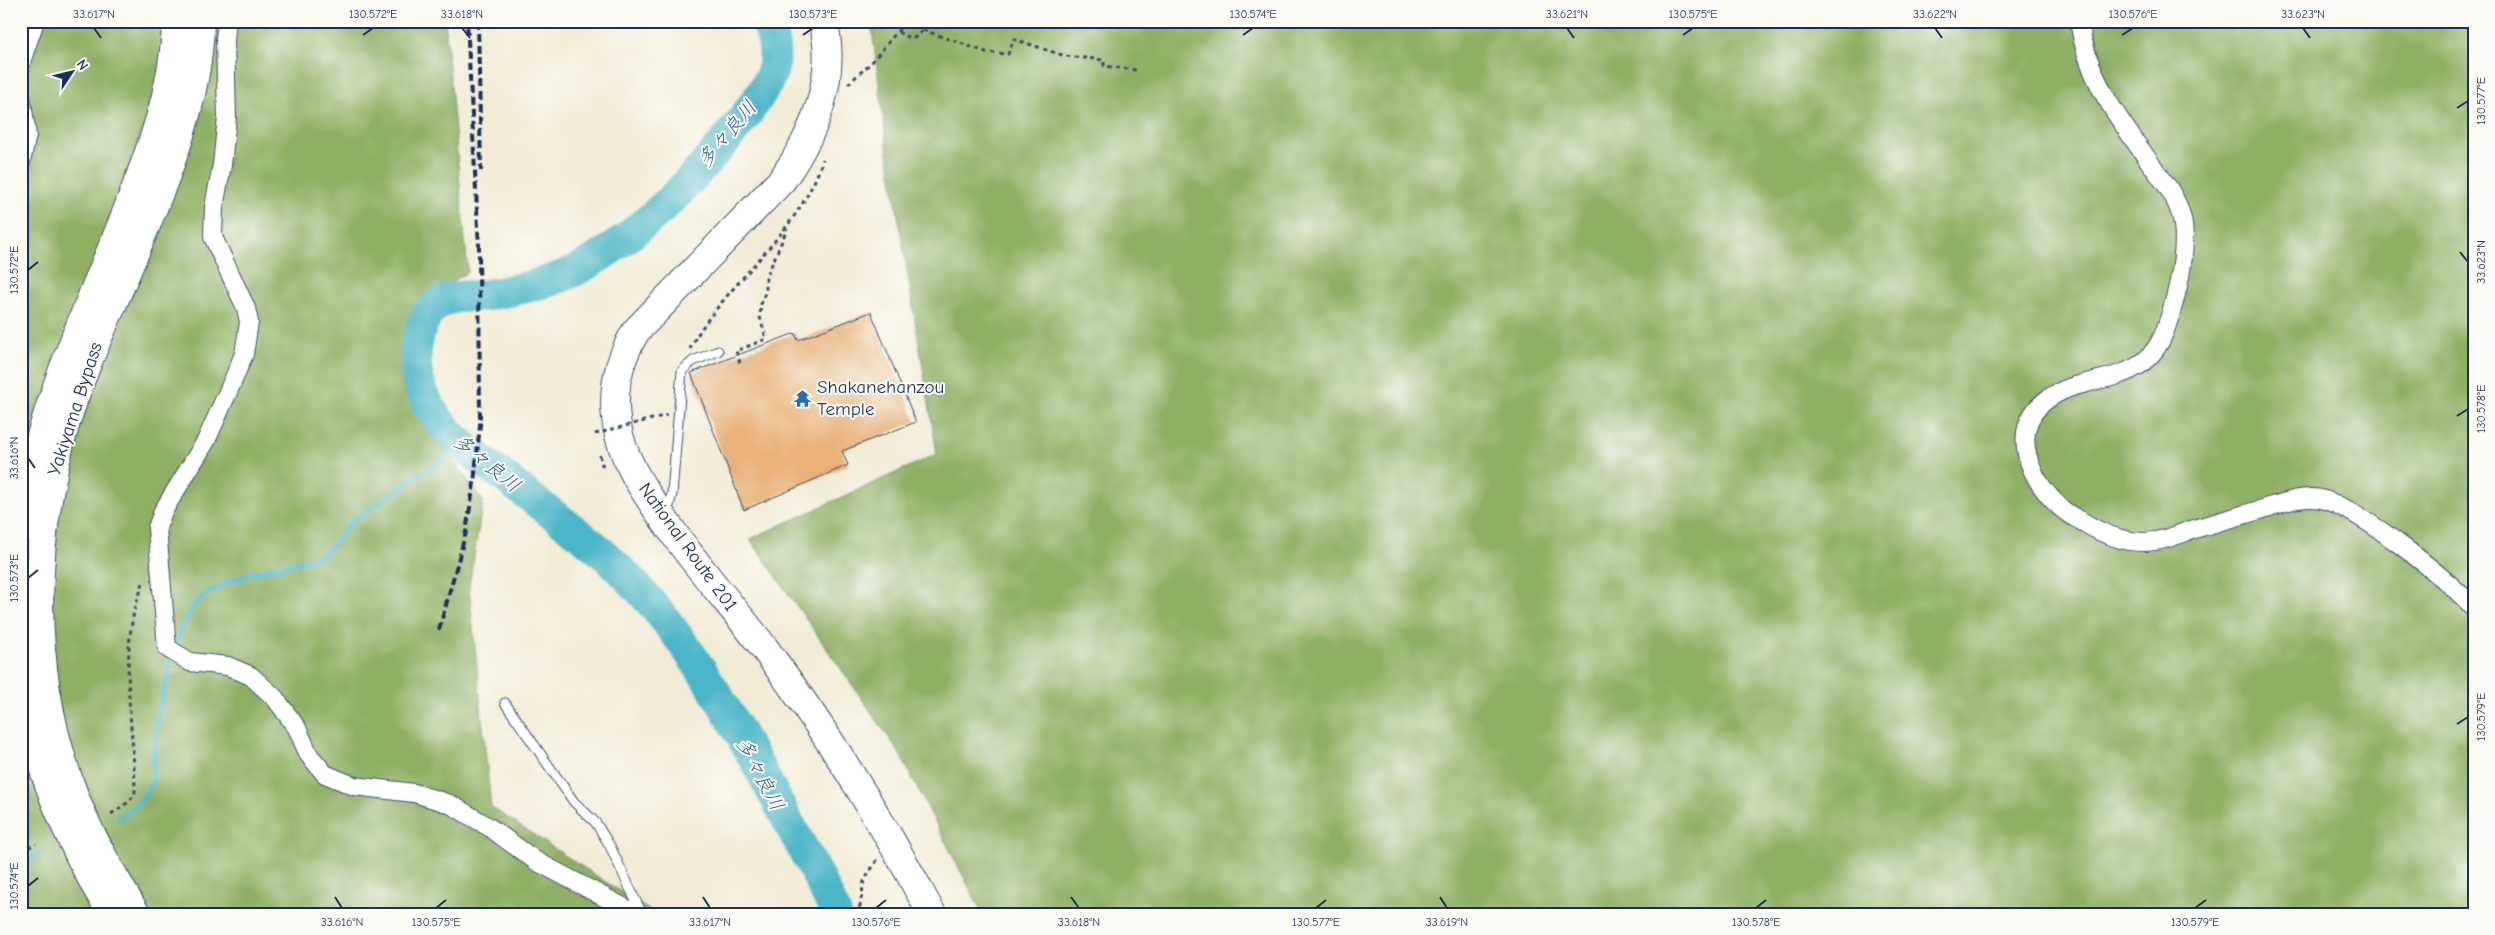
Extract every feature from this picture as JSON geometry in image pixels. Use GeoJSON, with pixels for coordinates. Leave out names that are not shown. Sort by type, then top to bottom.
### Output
{"type":"FeatureCollection","features":[{"type":"Feature","properties":{"kind":"highway","name":"Yakiyama Bypass"},"geometry":{"type":"LineString","coordinates":[[21,528],[37,447],[65,364],[150,154],[164,104],[176,21]]}},
{"type":"Feature","properties":{"kind":"highway","name":"Yakiyama Bypass"},"geometry":{"type":"LineString","coordinates":[[136,914],[88,828],[70,784],[49,707],[38,633],[38,592],[51,482],[67,421],[82,376],[169,168],[186,109],[200,45],[200,21]]}},
{"type":"Feature","properties":{"kind":"highway","name":"National Route 201"},"geometry":{"type":"LineString","coordinates":[[823,21],[828,53],[821,105],[812,131],[797,159],[782,180],[648,316],[625,348],[618,367],[614,391],[619,435],[637,478],[665,521],[766,651],[834,749],[892,842],[932,914]]}},
{"type":"Feature","properties":{"kind":"highway"},"geometry":{"type":"LineString","coordinates":[[21,676],[27,711],[48,786],[70,837],[112,914]]}},
{"type":"Feature","properties":{"kind":"street"},"geometry":{"type":"LineString","coordinates":[[21,62],[35,21]]}},
{"type":"Feature","properties":{"kind":"street"},"geometry":{"type":"LineString","coordinates":[[227,21],[227,117],[222,165],[214,207],[213,237],[246,308],[249,322],[244,354],[206,441],[163,511],[157,528],[167,648],[190,662],[228,666],[251,676],[275,698],[297,728],[309,754],[325,774],[354,786],[414,793],[450,804],[489,827],[536,861],[636,914]]}},
{"type":"Feature","properties":{"kind":"street"},"geometry":{"type":"LineString","coordinates":[[2079,21],[2090,69],[2105,99],[2168,187],[2181,214],[2185,252],[2166,329],[2155,352],[2134,370],[2069,389],[2044,402],[2027,424],[2026,455],[2040,486],[2061,509],[2116,539],[2154,542],[2292,500],[2319,498],[2338,504],[2381,532],[2456,590],[2474,608]]}},
{"type":"Feature","properties":{"kind":"street"},"geometry":{"type":"LineString","coordinates":[[21,97],[27,135],[21,162]]}},
{"type":"Feature","properties":{"kind":"lane"},"geometry":{"type":"LineString","coordinates":[[665,521],[672,494],[682,371],[693,361],[718,351]]}},
{"type":"Feature","properties":{"kind":"lane"},"geometry":{"type":"LineString","coordinates":[[505,703],[574,802],[596,823],[610,846],[642,914]]}},
{"type":"Feature","properties":{"kind":"path"},"geometry":{"type":"LineString","coordinates":[[922,21],[923,30]]}},
{"type":"Feature","properties":{"kind":"path"},"geometry":{"type":"LineString","coordinates":[[898,32],[910,38],[916,37],[923,30]]}},
{"type":"Feature","properties":{"kind":"path"},"geometry":{"type":"LineString","coordinates":[[923,30],[986,52],[1008,54],[1014,39],[1065,56],[1104,60],[1104,66],[1136,70]]}},
{"type":"Feature","properties":{"kind":"path"},"geometry":{"type":"LineString","coordinates":[[740,363],[736,351],[766,339],[760,317],[761,304],[766,290],[766,278],[788,225]]}},
{"type":"Feature","properties":{"kind":"path"},"geometry":{"type":"LineString","coordinates":[[596,434],[667,415]]}},
{"type":"Feature","properties":{"kind":"path"},"geometry":{"type":"LineString","coordinates":[[111,814],[130,801],[135,792],[128,688],[130,640],[134,611],[144,577]]}},
{"type":"Feature","properties":{"kind":"path"},"geometry":{"type":"LineString","coordinates":[[854,914],[860,906],[864,881],[892,842]]}},
{"type":"Feature","properties":{"kind":"path"},"geometry":{"type":"LineString","coordinates":[[21,851],[36,844]]}},
{"type":"Feature","properties":{"kind":"green space"},"geometry":{"type":"Polygon","coordinates":[[[21,21],[445,21],[468,272],[423,300],[400,347],[404,391],[483,501],[469,587],[491,807],[655,914],[21,914],[21,21]]]}},
{"type":"Feature","properties":{"kind":"green space"},"geometry":{"type":"Polygon","coordinates":[[[871,21],[2474,21],[2474,914],[983,914],[897,749],[750,539],[937,454],[888,154],[871,21]]]}},
{"type":"Feature","properties":{"kind":"building","name":"Shakanehanzou Temple"},"geometry":{"type":"Polygon","coordinates":[[[871,312],[916,422],[842,451],[848,465],[744,510],[691,373],[795,333],[798,340],[871,312]]]}},
{"type":"Feature","properties":{"kind":"waterway","name":"多々良川"},"geometry":{"type":"LineString","coordinates":[[767,21],[774,53],[774,64],[769,79],[758,99],[742,121],[703,166],[667,203],[645,223],[614,246],[572,272],[530,286],[487,295],[455,297],[438,304],[431,310],[418,336],[416,364],[422,391],[430,407],[452,435],[611,561],[641,591],[668,624],[694,659],[717,695],[761,770],[836,914]]}},
{"type":"Feature","properties":{"kind":"waterway"},"geometry":{"type":"LineString","coordinates":[[118,818],[140,801],[152,783],[154,753],[162,698],[178,636],[193,606],[201,598],[221,585],[248,575],[319,557],[330,548],[352,521],[462,446]]}},
{"type":"Feature","properties":{"kind":"waterway"},"geometry":{"type":"LineString","coordinates":[[21,862],[43,852]]}},
{"type":"Feature","properties":{"kind":"railway"},"geometry":{"type":"LineString","coordinates":[[439,630],[466,532],[474,483],[480,425],[479,247],[467,21]]}},
{"type":"Feature","properties":{"kind":"railway"},"geometry":{"type":"LineString","coordinates":[[478,21],[481,171]]}},
{"type":"Feature","properties":{"kind":"place","name":"Shakanehanzou Temple"},"geometry":{"type":"Point","coordinates":[803,398]}}]}
